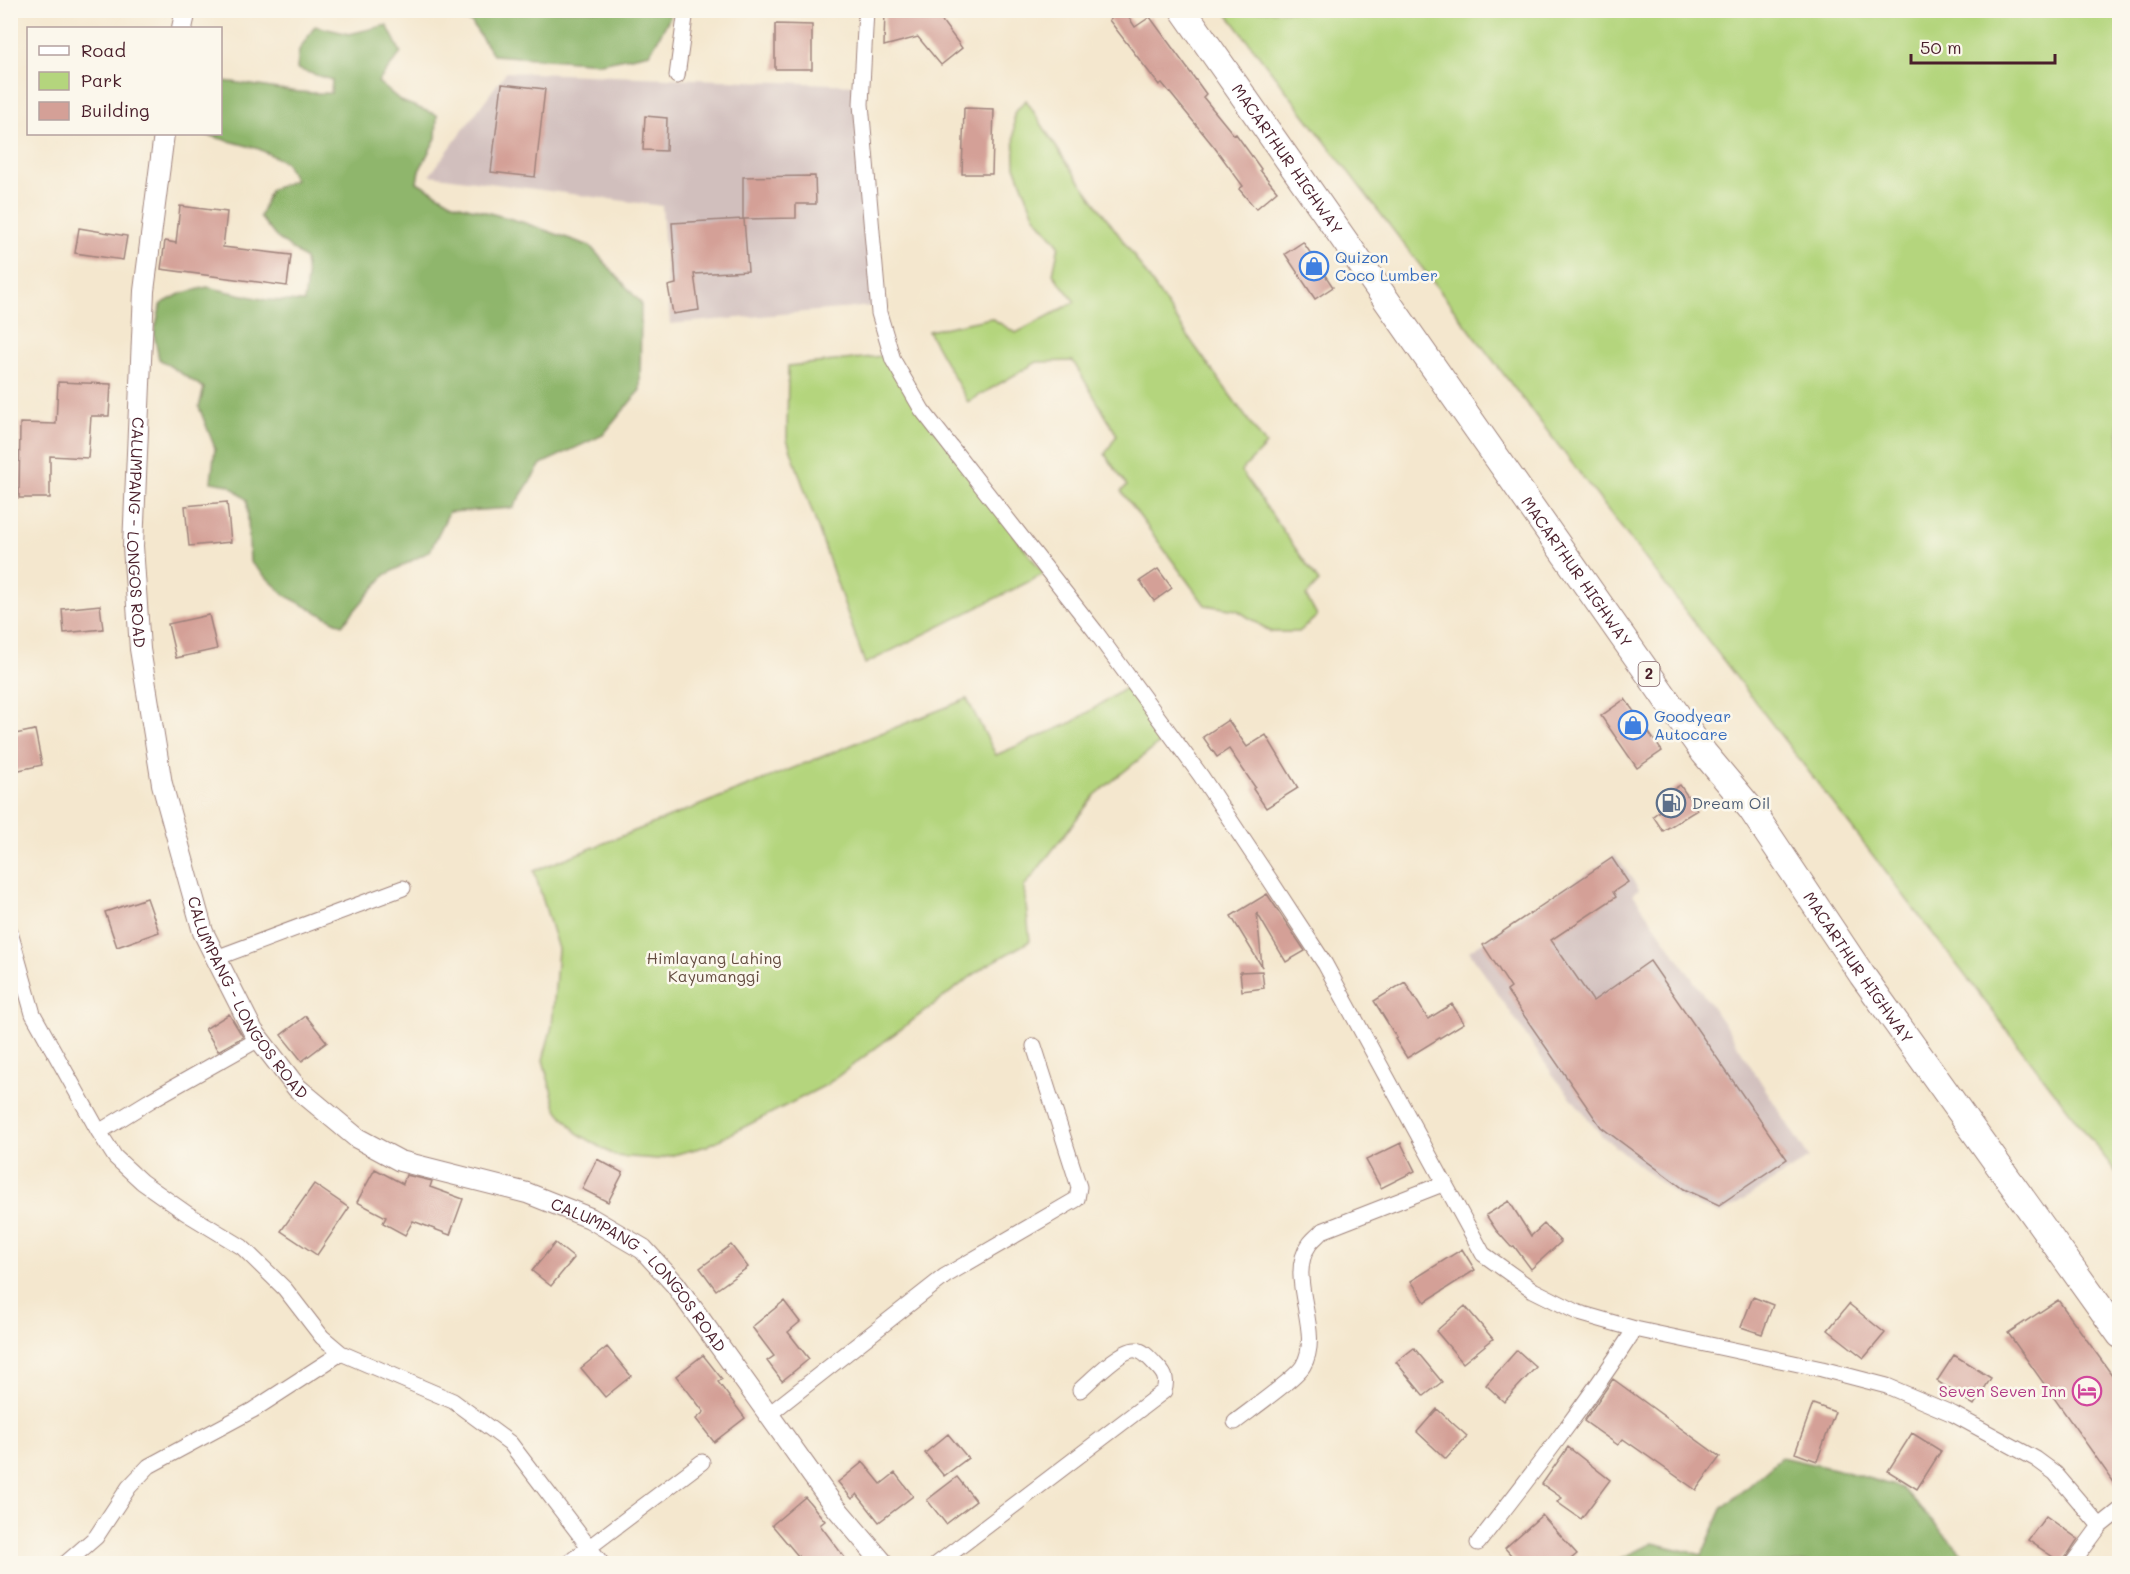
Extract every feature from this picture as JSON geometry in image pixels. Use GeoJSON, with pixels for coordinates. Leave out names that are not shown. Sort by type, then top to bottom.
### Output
{"type":"FeatureCollection","features":[{"type":"Feature","properties":{"kind":"highway","name":"MACARTHUR HIGHWAY"},"geometry":{"type":"LineString","coordinates":[[1183,10],[1704,753],[1750,809],[1862,975],[2120,1335]]}},
{"type":"Feature","properties":{"kind":"street"},"geometry":{"type":"LineString","coordinates":[[182,27],[186,10]]}},
{"type":"Feature","properties":{"kind":"street"},"geometry":{"type":"LineString","coordinates":[[677,76],[686,10]]}},
{"type":"Feature","properties":{"kind":"street"},"geometry":{"type":"LineString","coordinates":[[866,10],[861,104],[879,313],[893,360],[922,410],[1095,631],[1207,786],[1325,964],[1484,1254],[1533,1290],[1579,1313],[1635,1329],[1822,1369],[1876,1383],[1944,1410],[2036,1459],[2055,1473],[2100,1526]]}},
{"type":"Feature","properties":{"kind":"street","name":"CALUMPANG - LONGOS ROAD"},"geometry":{"type":"LineString","coordinates":[[164,135],[144,291],[133,546],[140,649],[162,784],[203,932],[216,958],[259,1039],[297,1088],[357,1138],[400,1161],[527,1193],[559,1205],[591,1218],[643,1249],[675,1284],[832,1503],[884,1563]]}},
{"type":"Feature","properties":{"kind":"street"},"geometry":{"type":"LineString","coordinates":[[216,958],[403,888]]}},
{"type":"Feature","properties":{"kind":"street"},"geometry":{"type":"LineString","coordinates":[[10,932],[33,1014],[115,1157],[142,1182],[186,1213],[242,1247],[285,1289],[322,1337],[341,1353],[453,1401],[510,1443],[602,1563]]}},
{"type":"Feature","properties":{"kind":"street"},"geometry":{"type":"LineString","coordinates":[[99,1132],[259,1039]]}},
{"type":"Feature","properties":{"kind":"street"},"geometry":{"type":"LineString","coordinates":[[768,1415],[945,1276],[1077,1199],[1079,1187],[1034,1046]]}},
{"type":"Feature","properties":{"kind":"street"},"geometry":{"type":"LineString","coordinates":[[1235,1422],[1302,1369],[1309,1355],[1309,1335],[1300,1268],[1309,1245],[1322,1231],[1445,1183]]}},
{"type":"Feature","properties":{"kind":"street"},"geometry":{"type":"LineString","coordinates":[[1478,1543],[1538,1467],[1603,1378],[1635,1329]]}},
{"type":"Feature","properties":{"kind":"street"},"geometry":{"type":"LineString","coordinates":[[937,1563],[1164,1391],[1167,1382],[1164,1373],[1144,1353],[1134,1349],[1125,1352],[1080,1390]]}},
{"type":"Feature","properties":{"kind":"street"},"geometry":{"type":"LineString","coordinates":[[65,1563],[96,1538],[129,1487],[149,1466],[253,1410],[341,1353]]}},
{"type":"Feature","properties":{"kind":"street"},"geometry":{"type":"LineString","coordinates":[[567,1563],[702,1462]]}},
{"type":"Feature","properties":{"kind":"street"},"geometry":{"type":"LineString","coordinates":[[2073,1563],[2100,1526],[2120,1510]]}},
{"type":"Feature","properties":{"kind":"shaded area"},"geometry":{"type":"Polygon","coordinates":[[[506,72],[858,85],[873,306],[670,324],[662,206],[430,175],[506,72]]]}},
{"type":"Feature","properties":{"kind":"shaded area"},"geometry":{"type":"Polygon","coordinates":[[[1615,855],[1639,889],[1633,894],[1726,1027],[1809,1158],[1721,1214],[1680,1198],[1602,1136],[1553,1075],[1469,951],[1615,855]]]}},
{"type":"Feature","properties":{"kind":"green space"},"geometry":{"type":"Polygon","coordinates":[[[666,10],[670,17],[650,53],[601,63],[493,55],[471,22],[434,11],[666,10]]]}},
{"type":"Feature","properties":{"kind":"green space"},"geometry":{"type":"Polygon","coordinates":[[[1225,11],[2119,11],[2119,1176],[1225,11]]]}},
{"type":"Feature","properties":{"kind":"green space"},"geometry":{"type":"Polygon","coordinates":[[[387,25],[401,53],[378,82],[401,101],[437,115],[436,138],[419,171],[417,182],[453,203],[522,222],[590,246],[641,303],[640,390],[603,435],[541,464],[513,508],[449,512],[430,551],[385,575],[342,625],[286,596],[250,562],[247,500],[229,485],[211,482],[215,448],[199,407],[204,388],[159,359],[154,334],[161,304],[180,294],[207,287],[266,300],[304,302],[307,278],[305,259],[276,237],[260,217],[270,190],[295,180],[285,162],[259,149],[207,135],[222,135],[222,81],[304,92],[331,93],[332,80],[297,69],[299,50],[315,26],[349,34],[387,25]]]}},
{"type":"Feature","properties":{"kind":"green space"},"geometry":{"type":"Polygon","coordinates":[[[1026,100],[1064,159],[1266,445],[1241,471],[1319,582],[1306,596],[1317,616],[1299,632],[1271,632],[1237,610],[1205,605],[1121,491],[1127,486],[1105,454],[1117,435],[1073,361],[1037,362],[968,402],[928,331],[991,318],[1016,333],[1075,302],[1053,274],[1059,245],[1034,215],[1015,166],[1014,113],[1026,100]]]}},
{"type":"Feature","properties":{"kind":"green space"},"geometry":{"type":"Polygon","coordinates":[[[882,356],[1044,574],[865,664],[787,439],[788,366],[882,356]]]}},
{"type":"Feature","properties":{"kind":"green space","name":"Himlayang Lahing Kayumanggi"},"geometry":{"type":"Polygon","coordinates":[[[1127,687],[1163,740],[1095,795],[1024,887],[1030,941],[984,967],[826,1085],[707,1146],[658,1159],[615,1156],[577,1133],[556,1108],[543,1060],[552,1026],[558,949],[534,871],[967,699],[996,755],[1073,722],[1127,687]]]}},
{"type":"Feature","properties":{"kind":"green space"},"geometry":{"type":"Polygon","coordinates":[[[1781,1457],[1839,1470],[1902,1488],[1971,1563],[1612,1563],[1653,1543],[1702,1555],[1722,1509],[1781,1457]]]}},
{"type":"Feature","properties":{"kind":"building"},"geometry":{"type":"Polygon","coordinates":[[[885,10],[934,10],[962,48],[941,65],[918,37],[884,46],[885,10]]]}},
{"type":"Feature","properties":{"kind":"building"},"geometry":{"type":"Polygon","coordinates":[[[1120,10],[1124,10],[1135,27],[1150,17],[1206,94],[1203,97],[1234,135],[1236,134],[1277,191],[1256,209],[1239,189],[1243,186],[1215,148],[1162,83],[1159,85],[1109,20],[1120,10]]]}},
{"type":"Feature","properties":{"kind":"building"},"geometry":{"type":"Polygon","coordinates":[[[775,24],[812,25],[812,69],[775,69],[775,24]]]}},
{"type":"Feature","properties":{"kind":"building"},"geometry":{"type":"Polygon","coordinates":[[[502,84],[545,89],[535,177],[491,172],[502,84]]]}},
{"type":"Feature","properties":{"kind":"building"},"geometry":{"type":"Polygon","coordinates":[[[964,108],[994,109],[992,174],[962,174],[964,108]]]}},
{"type":"Feature","properties":{"kind":"building"},"geometry":{"type":"Polygon","coordinates":[[[645,116],[667,118],[666,151],[643,150],[645,116]]]}},
{"type":"Feature","properties":{"kind":"building"},"geometry":{"type":"Polygon","coordinates":[[[815,176],[816,204],[796,204],[796,218],[744,219],[748,271],[694,274],[699,310],[673,314],[668,286],[676,284],[672,223],[743,219],[743,177],[815,176]]]}},
{"type":"Feature","properties":{"kind":"building"},"geometry":{"type":"Polygon","coordinates":[[[180,206],[227,212],[223,247],[291,255],[287,286],[161,269],[165,241],[176,243],[180,206]]]}},
{"type":"Feature","properties":{"kind":"building"},"geometry":{"type":"Polygon","coordinates":[[[79,228],[127,236],[123,260],[75,253],[79,228]]]}},
{"type":"Feature","properties":{"kind":"building"},"geometry":{"type":"Polygon","coordinates":[[[1303,242],[1333,287],[1315,299],[1285,254],[1303,242]]]}},
{"type":"Feature","properties":{"kind":"building"},"geometry":{"type":"Polygon","coordinates":[[[58,382],[111,384],[109,416],[91,416],[88,458],[50,456],[50,498],[19,498],[20,423],[56,424],[58,382]]]}},
{"type":"Feature","properties":{"kind":"building"},"geometry":{"type":"Polygon","coordinates":[[[227,502],[231,542],[189,546],[185,506],[227,502]]]}},
{"type":"Feature","properties":{"kind":"building"},"geometry":{"type":"Polygon","coordinates":[[[1158,569],[1172,588],[1154,601],[1140,581],[1158,569]]]}},
{"type":"Feature","properties":{"kind":"building"},"geometry":{"type":"Polygon","coordinates":[[[100,605],[103,629],[64,633],[62,609],[100,605]]]}},
{"type":"Feature","properties":{"kind":"building"},"geometry":{"type":"Polygon","coordinates":[[[209,615],[217,649],[176,658],[168,624],[209,615]]]}},
{"type":"Feature","properties":{"kind":"building"},"geometry":{"type":"Polygon","coordinates":[[[1625,699],[1662,751],[1637,768],[1601,716],[1625,699]]]}},
{"type":"Feature","properties":{"kind":"building"},"geometry":{"type":"Polygon","coordinates":[[[1228,720],[1247,747],[1266,735],[1298,788],[1266,808],[1253,789],[1255,787],[1229,749],[1217,757],[1203,737],[1228,720]]]}},
{"type":"Feature","properties":{"kind":"building"},"geometry":{"type":"Polygon","coordinates":[[[35,730],[42,765],[10,772],[10,735],[35,730]]]}},
{"type":"Feature","properties":{"kind":"building"},"geometry":{"type":"Polygon","coordinates":[[[1680,785],[1697,810],[1663,831],[1653,816],[1670,803],[1665,795],[1680,785]]]}},
{"type":"Feature","properties":{"kind":"building"},"geometry":{"type":"Polygon","coordinates":[[[1612,858],[1628,882],[1613,892],[1616,897],[1551,940],[1593,1001],[1650,961],[1787,1159],[1719,1205],[1684,1189],[1601,1127],[1507,991],[1511,988],[1483,945],[1612,858]]]}},
{"type":"Feature","properties":{"kind":"building"},"geometry":{"type":"Polygon","coordinates":[[[1267,894],[1305,951],[1286,962],[1257,913],[1262,967],[1231,916],[1267,894]]]}},
{"type":"Feature","properties":{"kind":"building"},"geometry":{"type":"Polygon","coordinates":[[[147,898],[159,932],[117,947],[105,912],[147,898]]]}},
{"type":"Feature","properties":{"kind":"building"},"geometry":{"type":"Polygon","coordinates":[[[1262,971],[1264,988],[1242,991],[1240,972],[1262,971]]]}},
{"type":"Feature","properties":{"kind":"building"},"geometry":{"type":"Polygon","coordinates":[[[1405,982],[1428,1019],[1452,1004],[1464,1023],[1407,1058],[1374,1001],[1405,982]]]}},
{"type":"Feature","properties":{"kind":"building"},"geometry":{"type":"Polygon","coordinates":[[[229,1014],[243,1037],[218,1051],[205,1029],[229,1014]]]}},
{"type":"Feature","properties":{"kind":"building"},"geometry":{"type":"Polygon","coordinates":[[[306,1016],[327,1042],[302,1061],[281,1035],[306,1016]]]}},
{"type":"Feature","properties":{"kind":"building"},"geometry":{"type":"Polygon","coordinates":[[[1401,1143],[1415,1171],[1381,1188],[1366,1160],[1401,1143]]]}},
{"type":"Feature","properties":{"kind":"building"},"geometry":{"type":"Polygon","coordinates":[[[597,1159],[623,1173],[608,1202],[582,1189],[597,1159]]]}},
{"type":"Feature","properties":{"kind":"building"},"geometry":{"type":"Polygon","coordinates":[[[375,1169],[403,1184],[406,1175],[432,1181],[430,1187],[463,1199],[450,1235],[413,1221],[405,1235],[383,1223],[386,1217],[357,1202],[375,1169]]]}},
{"type":"Feature","properties":{"kind":"building"},"geometry":{"type":"Polygon","coordinates":[[[314,1184],[349,1208],[317,1255],[281,1231],[314,1184]]]}},
{"type":"Feature","properties":{"kind":"building"},"geometry":{"type":"Polygon","coordinates":[[[1509,1201],[1531,1236],[1544,1224],[1561,1242],[1531,1269],[1514,1246],[1511,1247],[1496,1230],[1486,1215],[1509,1201]]]}},
{"type":"Feature","properties":{"kind":"building"},"geometry":{"type":"Polygon","coordinates":[[[555,1243],[574,1258],[551,1286],[532,1271],[555,1243]]]}},
{"type":"Feature","properties":{"kind":"building"},"geometry":{"type":"Polygon","coordinates":[[[731,1245],[748,1267],[716,1290],[700,1268],[731,1245]]]}},
{"type":"Feature","properties":{"kind":"building"},"geometry":{"type":"Polygon","coordinates":[[[1462,1249],[1475,1270],[1425,1302],[1411,1281],[1462,1249]]]}},
{"type":"Feature","properties":{"kind":"building"},"geometry":{"type":"Polygon","coordinates":[[[1753,1297],[1773,1305],[1762,1334],[1741,1327],[1753,1297]]]}},
{"type":"Feature","properties":{"kind":"building"},"geometry":{"type":"Polygon","coordinates":[[[2058,1300],[2120,1386],[2120,1491],[2008,1333],[2058,1300]]]}},
{"type":"Feature","properties":{"kind":"building"},"geometry":{"type":"Polygon","coordinates":[[[784,1301],[800,1322],[788,1332],[809,1359],[782,1381],[767,1361],[774,1356],[752,1327],[784,1301]]]}},
{"type":"Feature","properties":{"kind":"building"},"geometry":{"type":"Polygon","coordinates":[[[1849,1304],[1885,1333],[1864,1358],[1828,1330],[1849,1304]]]}},
{"type":"Feature","properties":{"kind":"building"},"geometry":{"type":"Polygon","coordinates":[[[1465,1306],[1493,1339],[1463,1363],[1436,1331],[1465,1306]]]}},
{"type":"Feature","properties":{"kind":"building"},"geometry":{"type":"Polygon","coordinates":[[[607,1347],[631,1376],[605,1397],[581,1368],[607,1347]]]}},
{"type":"Feature","properties":{"kind":"building"},"geometry":{"type":"Polygon","coordinates":[[[1414,1348],[1442,1382],[1424,1396],[1396,1362],[1414,1348]]]}},
{"type":"Feature","properties":{"kind":"building"},"geometry":{"type":"Polygon","coordinates":[[[1517,1350],[1536,1367],[1504,1402],[1486,1385],[1517,1350]]]}},
{"type":"Feature","properties":{"kind":"building"},"geometry":{"type":"Polygon","coordinates":[[[703,1355],[722,1379],[718,1382],[745,1418],[714,1442],[696,1419],[704,1412],[676,1376],[703,1355]]]}},
{"type":"Feature","properties":{"kind":"building"},"geometry":{"type":"Polygon","coordinates":[[[1954,1355],[1991,1378],[1974,1405],[1937,1381],[1954,1355]]]}},
{"type":"Feature","properties":{"kind":"building"},"geometry":{"type":"Polygon","coordinates":[[[1613,1379],[1720,1457],[1696,1490],[1623,1439],[1618,1445],[1584,1421],[1613,1379]]]}},
{"type":"Feature","properties":{"kind":"building"},"geometry":{"type":"Polygon","coordinates":[[[1813,1404],[1835,1412],[1817,1461],[1795,1453],[1813,1404]]]}},
{"type":"Feature","properties":{"kind":"building"},"geometry":{"type":"Polygon","coordinates":[[[1437,1409],[1467,1436],[1446,1459],[1417,1432],[1437,1409]]]}},
{"type":"Feature","properties":{"kind":"building"},"geometry":{"type":"Polygon","coordinates":[[[1912,1433],[1941,1451],[1917,1489],[1888,1471],[1912,1433]]]}},
{"type":"Feature","properties":{"kind":"building"},"geometry":{"type":"Polygon","coordinates":[[[948,1434],[968,1458],[944,1476],[925,1453],[948,1434]]]}},
{"type":"Feature","properties":{"kind":"building"},"geometry":{"type":"Polygon","coordinates":[[[1568,1447],[1610,1480],[1581,1519],[1557,1502],[1562,1498],[1542,1484],[1568,1447]]]}},
{"type":"Feature","properties":{"kind":"building"},"geometry":{"type":"Polygon","coordinates":[[[863,1462],[881,1484],[895,1473],[913,1496],[879,1522],[857,1494],[852,1499],[838,1482],[863,1462]]]}},
{"type":"Feature","properties":{"kind":"building"},"geometry":{"type":"Polygon","coordinates":[[[957,1477],[976,1501],[946,1524],[927,1500],[957,1477]]]}},
{"type":"Feature","properties":{"kind":"building"},"geometry":{"type":"Polygon","coordinates":[[[805,1497],[825,1521],[820,1525],[845,1558],[837,1563],[804,1563],[772,1525],[805,1497]]]}},
{"type":"Feature","properties":{"kind":"building"},"geometry":{"type":"Polygon","coordinates":[[[1542,1515],[1577,1554],[1566,1563],[1518,1563],[1505,1548],[1542,1515]]]}},
{"type":"Feature","properties":{"kind":"building"},"geometry":{"type":"Polygon","coordinates":[[[2046,1516],[2078,1539],[2062,1563],[2028,1540],[2046,1516]]]}},
{"type":"Feature","properties":{"kind":"place","name":"Quizon Coco Lumber"},"geometry":{"type":"Point","coordinates":[1314,266]}},
{"type":"Feature","properties":{"kind":"place","name":"Goodyear Autocare"},"geometry":{"type":"Point","coordinates":[1633,725]}},
{"type":"Feature","properties":{"kind":"place","name":"Dream Oil"},"geometry":{"type":"Point","coordinates":[1671,803]}},
{"type":"Feature","properties":{"kind":"place","name":"Seven Seven Inn"},"geometry":{"type":"Point","coordinates":[2087,1391]}}]}
